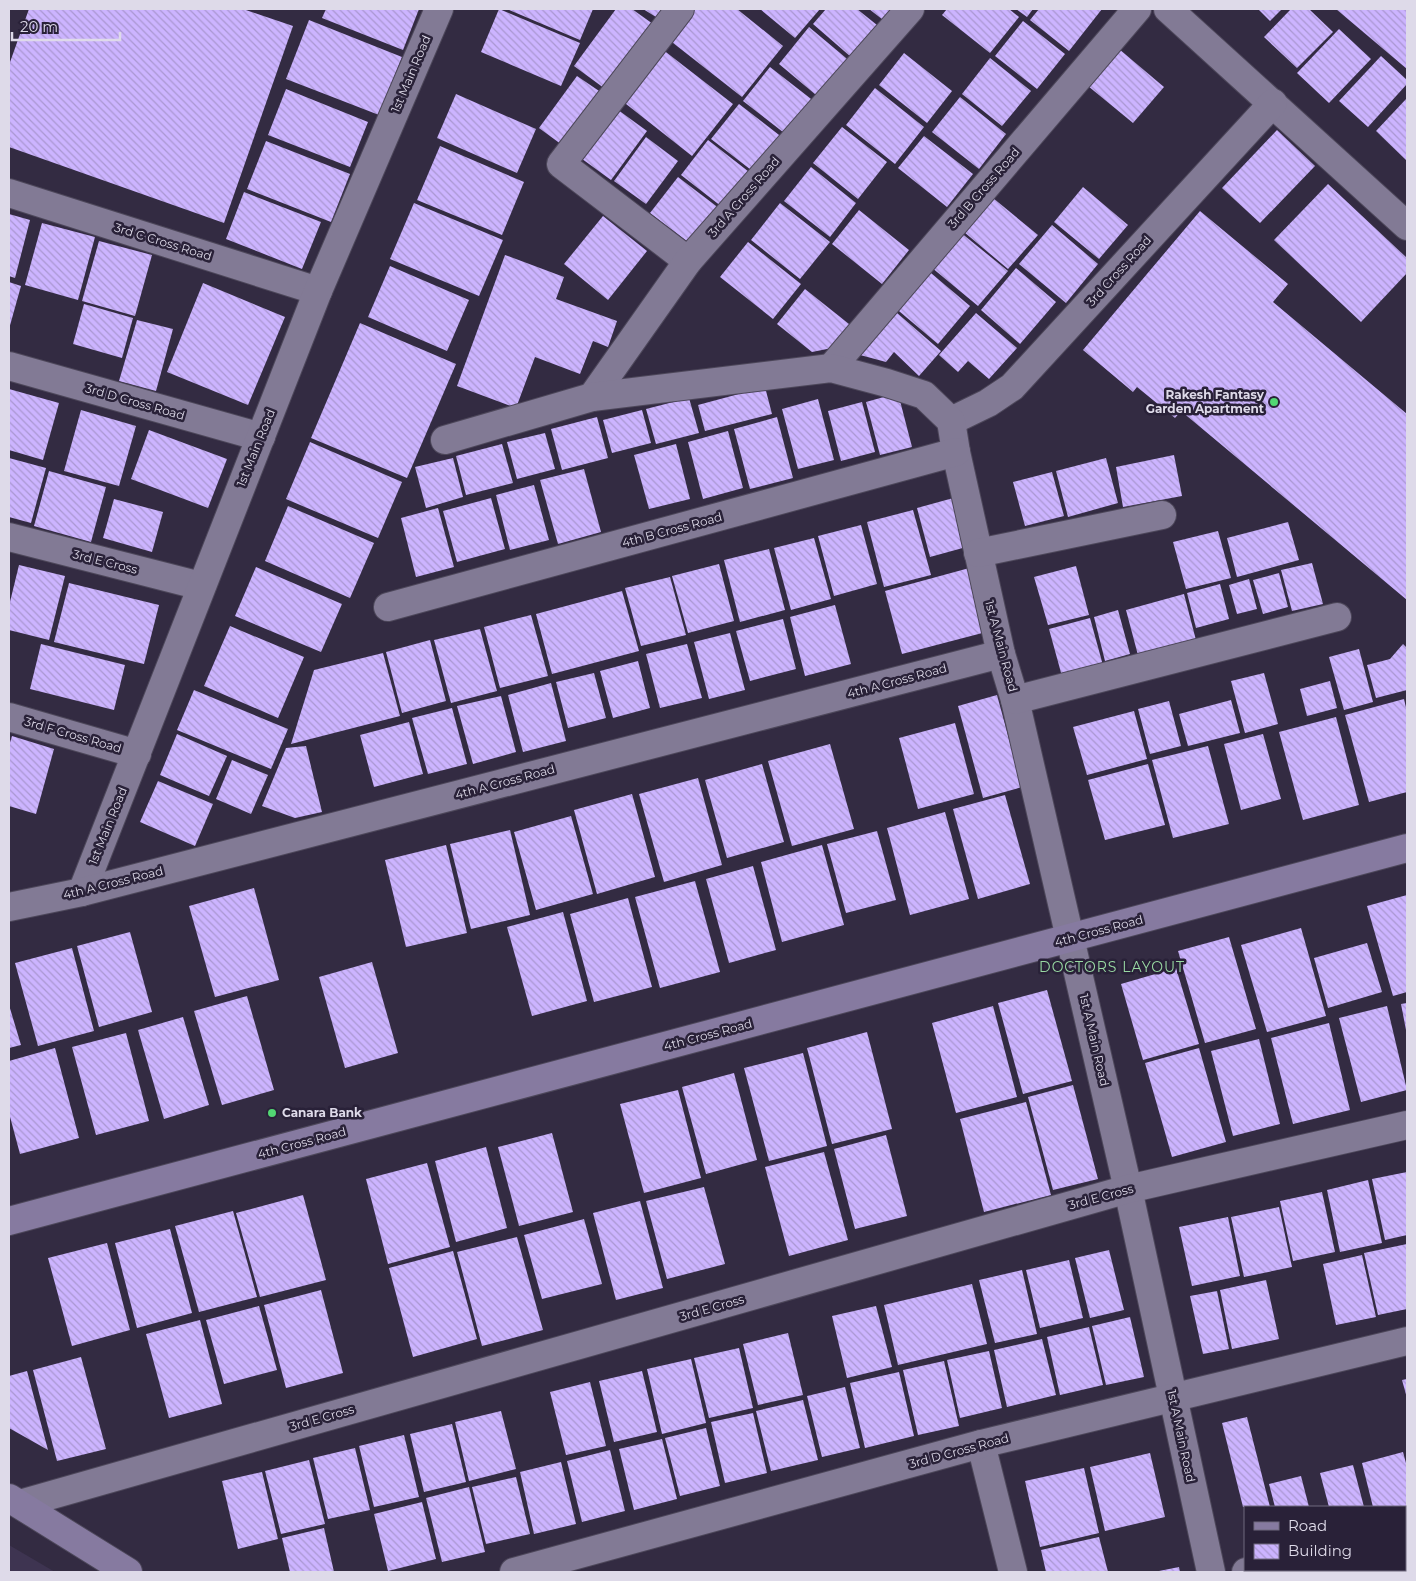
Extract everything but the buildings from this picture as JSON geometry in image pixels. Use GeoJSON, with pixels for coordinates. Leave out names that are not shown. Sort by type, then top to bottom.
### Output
{"type":"FeatureCollection","features":[{"type":"Feature","properties":{"kind":"street","name":"1st Main Road"},"geometry":{"type":"LineString","coordinates":[[82,892],[318,291],[439,9]]}},
{"type":"Feature","properties":{"kind":"street"},"geometry":{"type":"LineString","coordinates":[[680,9],[561,164],[688,261]]}},
{"type":"Feature","properties":{"kind":"street","name":"3rd A Cross Road"},"geometry":{"type":"LineString","coordinates":[[592,397],[688,261],[910,9]]}},
{"type":"Feature","properties":{"kind":"street","name":"3rd B Cross Road"},"geometry":{"type":"LineString","coordinates":[[830,368],[1138,9]]}},
{"type":"Feature","properties":{"kind":"street"},"geometry":{"type":"LineString","coordinates":[[1168,9],[1273,102],[1407,226]]}},
{"type":"Feature","properties":{"kind":"street","name":"3rd Cross Road"},"geometry":{"type":"LineString","coordinates":[[951,421],[988,403],[1012,388],[1273,102]]}},
{"type":"Feature","properties":{"kind":"street","name":"3rd C Cross Road"},"geometry":{"type":"LineString","coordinates":[[9,193],[318,291]]}},
{"type":"Feature","properties":{"kind":"street","name":"3rd D Cross Road"},"geometry":{"type":"LineString","coordinates":[[9,366],[261,437]]}},
{"type":"Feature","properties":{"kind":"street"},"geometry":{"type":"LineString","coordinates":[[445,440],[592,397],[830,368],[888,382],[924,395],[951,421]]}},
{"type":"Feature","properties":{"kind":"street","name":"1st A Main Road"},"geometry":{"type":"LineString","coordinates":[[951,421],[956,452],[1001,654],[1015,700],[1128,1189],[1211,1572]]}},
{"type":"Feature","properties":{"kind":"street","name":"4th B Cross Road"},"geometry":{"type":"LineString","coordinates":[[388,607],[956,452]]}},
{"type":"Feature","properties":{"kind":"street"},"geometry":{"type":"LineString","coordinates":[[978,553],[1162,515]]}},
{"type":"Feature","properties":{"kind":"street","name":"3rd E Cross"},"geometry":{"type":"LineString","coordinates":[[9,538],[201,586]]}},
{"type":"Feature","properties":{"kind":"street"},"geometry":{"type":"LineString","coordinates":[[1015,700],[1338,617]]}},
{"type":"Feature","properties":{"kind":"street","name":"4th A Cross Road"},"geometry":{"type":"LineString","coordinates":[[9,907],[82,892],[1001,654]]}},
{"type":"Feature","properties":{"kind":"street","name":"3rd F Cross Road"},"geometry":{"type":"LineString","coordinates":[[9,717],[137,754]]}},
{"type":"Feature","properties":{"kind":"street","name":"4th Cross Road"},"geometry":{"type":"LineString","coordinates":[[9,1221],[1407,848]]}},
{"type":"Feature","properties":{"kind":"street","name":"3rd E Cross"},"geometry":{"type":"LineString","coordinates":[[14,1501],[1128,1189],[1407,1125]]}},
{"type":"Feature","properties":{"kind":"street","name":"3rd D Cross Road"},"geometry":{"type":"LineString","coordinates":[[514,1572],[981,1444],[1407,1341]]}},
{"type":"Feature","properties":{"kind":"street"},"geometry":{"type":"LineString","coordinates":[[981,1444],[1013,1572]]}},
{"type":"Feature","properties":{"kind":"street"},"geometry":{"type":"LineString","coordinates":[[14,1501],[128,1572]]}},
{"type":"Feature","properties":{"kind":"shaded area"},"geometry":{"type":"Polygon","coordinates":[[[9,1545],[55,1572],[9,1572],[9,1545]]]}},
{"type":"Feature","properties":{"kind":"place","name":"Rakesh Fantasy Garden Apartment"},"geometry":{"type":"Point","coordinates":[1274,402]}},
{"type":"Feature","properties":{"kind":"place","name":"Canara Bank"},"geometry":{"type":"Point","coordinates":[272,1113]}},
{"type":"Feature","properties":{"kind":"district","name":"DOCTORS LAYOUT"},"geometry":{"type":"Point","coordinates":[1112,967]}}]}
